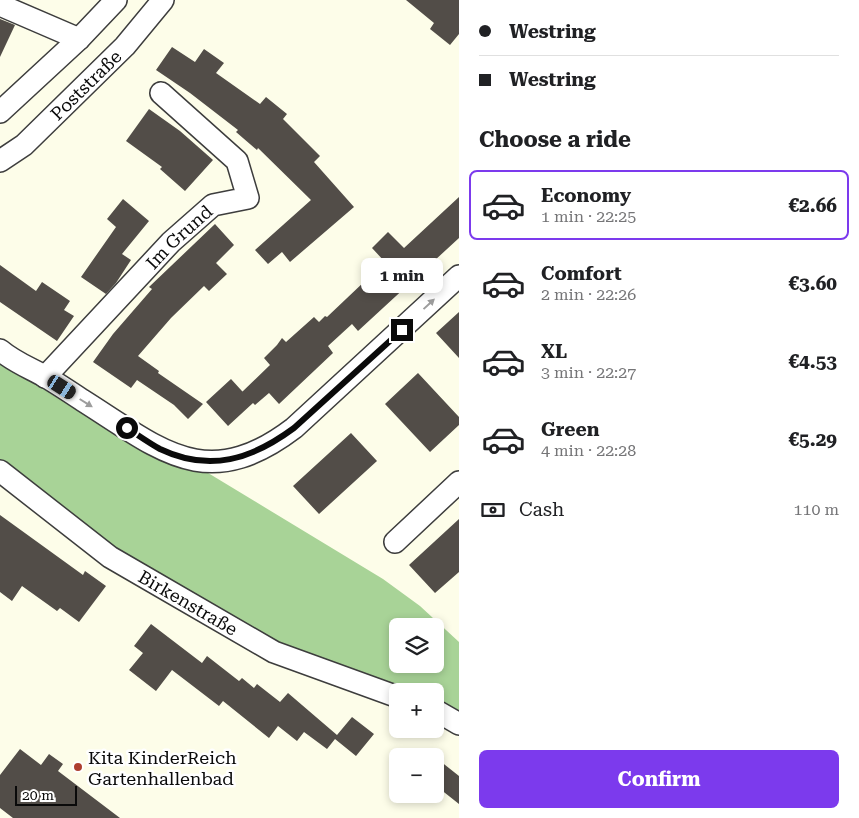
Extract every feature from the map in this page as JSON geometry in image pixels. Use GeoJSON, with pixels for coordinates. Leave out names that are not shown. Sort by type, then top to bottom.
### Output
{"type":"FeatureCollection","features":[{"type":"Feature","properties":{"kind":"street"},"geometry":{"type":"LineString","coordinates":[[0,112],[79,39],[116,0]]}},
{"type":"Feature","properties":{"kind":"street","name":"Poststraße"},"geometry":{"type":"LineString","coordinates":[[0,161],[24,145],[125,46],[163,0]]}},
{"type":"Feature","properties":{"kind":"street"},"geometry":{"type":"LineString","coordinates":[[0,5],[79,39]]}},
{"type":"Feature","properties":{"kind":"street","name":"Im Grund"},"geometry":{"type":"LineString","coordinates":[[45,377],[171,242],[213,205],[248,198],[237,161],[161,93]]}},
{"type":"Feature","properties":{"kind":"street"},"geometry":{"type":"LineString","coordinates":[[0,351],[160,449],[185,459],[205,462],[239,458],[276,442],[294,428],[459,276]]}},
{"type":"Feature","properties":{"kind":"street","name":"Birkenstraße"},"geometry":{"type":"LineString","coordinates":[[0,471],[110,557],[274,652],[389,694]]}},
{"type":"Feature","properties":{"kind":"street"},"geometry":{"type":"LineString","coordinates":[[395,542],[459,482]]}},
{"type":"Feature","properties":{"kind":"street"},"geometry":{"type":"LineString","coordinates":[[444,715],[459,724]]}},
{"type":"Feature","properties":{"kind":"green space"},"geometry":{"type":"Polygon","coordinates":[[[0,359],[185,459],[383,579],[420,606],[433,618],[389,618],[389,673],[444,673],[444,628],[459,642],[459,723],[444,715],[444,683],[389,683],[389,688],[283,656],[110,557],[0,471],[0,359]]]}},
{"type":"Feature","properties":{"kind":"building"},"geometry":{"type":"Polygon","coordinates":[[[406,0],[459,0],[459,34],[450,45],[430,29],[434,23],[406,0]]]}},
{"type":"Feature","properties":{"kind":"building"},"geometry":{"type":"Polygon","coordinates":[[[0,19],[15,25],[0,57],[0,19]]]}},
{"type":"Feature","properties":{"kind":"building"},"geometry":{"type":"Polygon","coordinates":[[[172,47],[195,62],[204,49],[224,63],[216,73],[260,104],[266,97],[287,114],[283,119],[320,156],[314,162],[354,207],[290,262],[282,252],[268,264],[255,250],[311,200],[258,148],[257,150],[236,132],[238,130],[190,93],[156,70],[172,47]]]}},
{"type":"Feature","properties":{"kind":"building"},"geometry":{"type":"Polygon","coordinates":[[[149,109],[180,131],[213,160],[185,191],[160,169],[162,167],[126,141],[149,109]]]}},
{"type":"Feature","properties":{"kind":"building"},"geometry":{"type":"Polygon","coordinates":[[[459,197],[459,238],[358,331],[352,324],[328,346],[333,353],[279,404],[269,393],[255,405],[253,403],[228,426],[206,402],[231,379],[242,392],[270,365],[264,358],[282,338],[286,342],[314,317],[319,322],[325,316],[327,317],[385,262],[372,248],[388,232],[404,248],[459,197]]]}},
{"type":"Feature","properties":{"kind":"building"},"geometry":{"type":"Polygon","coordinates":[[[123,199],[149,221],[122,254],[131,260],[116,283],[106,294],[81,277],[116,227],[107,219],[123,199]]]}},
{"type":"Feature","properties":{"kind":"building"},"geometry":{"type":"Polygon","coordinates":[[[215,224],[234,245],[216,263],[227,274],[209,291],[204,286],[171,318],[138,356],[159,371],[158,373],[203,404],[188,419],[174,405],[137,380],[131,388],[93,362],[113,334],[152,289],[149,287],[215,224]]]}},
{"type":"Feature","properties":{"kind":"building"},"geometry":{"type":"Polygon","coordinates":[[[0,265],[36,291],[42,282],[70,301],[64,310],[74,316],[57,341],[0,302],[0,265]]]}},
{"type":"Feature","properties":{"kind":"building"},"geometry":{"type":"Polygon","coordinates":[[[459,312],[459,358],[436,333],[459,312]]]}},
{"type":"Feature","properties":{"kind":"building"},"geometry":{"type":"Polygon","coordinates":[[[418,373],[459,417],[459,425],[430,452],[385,404],[418,373]]]}},
{"type":"Feature","properties":{"kind":"building"},"geometry":{"type":"Polygon","coordinates":[[[351,433],[377,461],[319,514],[293,486],[351,433]]]}},
{"type":"Feature","properties":{"kind":"building"},"geometry":{"type":"Polygon","coordinates":[[[0,515],[83,575],[85,571],[106,586],[79,622],[60,608],[57,611],[22,586],[12,601],[0,592],[0,515]]]}},
{"type":"Feature","properties":{"kind":"building"},"geometry":{"type":"Polygon","coordinates":[[[459,519],[459,572],[435,593],[409,565],[459,519]]]}},
{"type":"Feature","properties":{"kind":"building"},"geometry":{"type":"Polygon","coordinates":[[[151,624],[202,663],[207,656],[239,681],[242,678],[254,688],[257,684],[280,702],[288,693],[337,735],[352,717],[374,734],[356,756],[335,739],[327,749],[304,732],[297,741],[278,726],[269,738],[223,701],[219,706],[172,670],[156,691],[129,670],[143,653],[134,646],[151,624]]]}},
{"type":"Feature","properties":{"kind":"building"},"geometry":{"type":"Polygon","coordinates":[[[20,749],[41,765],[49,754],[63,764],[58,771],[120,818],[13,818],[0,808],[0,775],[20,749]]]}},
{"type":"Feature","properties":{"kind":"building"},"geometry":{"type":"Polygon","coordinates":[[[444,764],[459,776],[459,804],[444,792],[444,764]]]}},
{"type":"Feature","properties":{"kind":"place","name":"Kita KinderReich Gartenhallenbad"},"geometry":{"type":"Point","coordinates":[78,767]}},
{"type":"Feature","properties":{"kind":"route"},"geometry":{"type":"LineString","coordinates":[[127,428],[160,449],[185,459],[205,462],[239,458],[276,442],[294,428],[402,330]]}}]}
